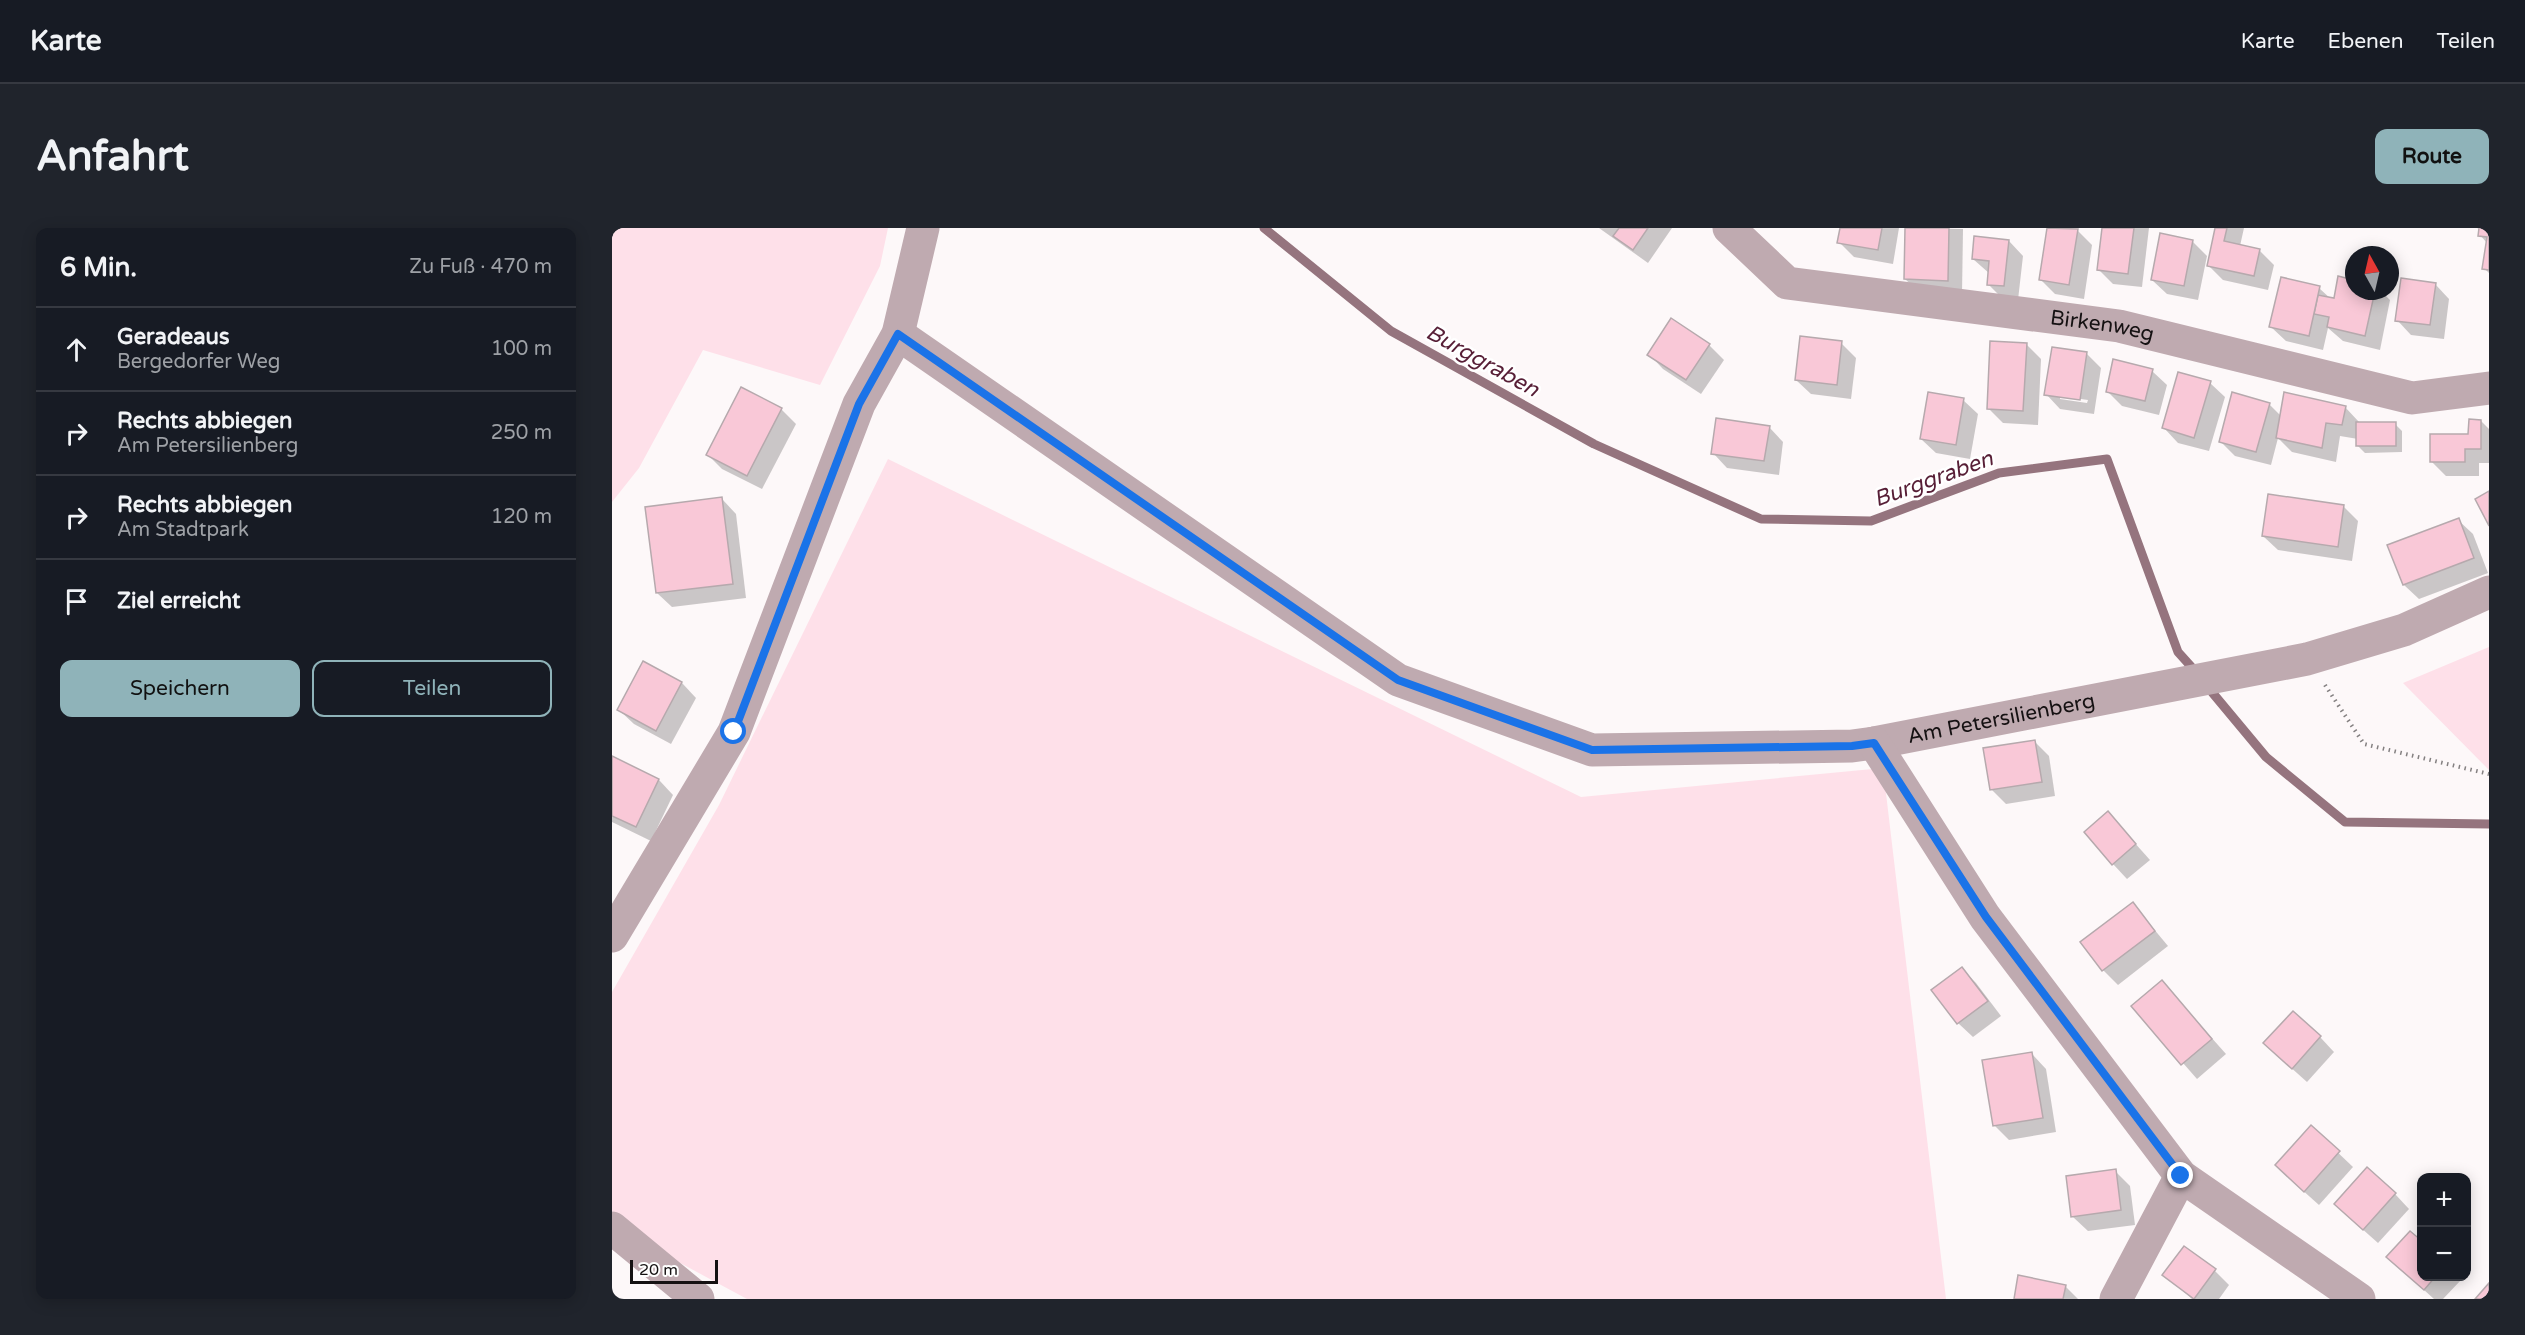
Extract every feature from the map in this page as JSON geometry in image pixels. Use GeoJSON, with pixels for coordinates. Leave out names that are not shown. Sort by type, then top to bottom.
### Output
{"type":"FeatureCollection","features":[{"type":"Feature","properties":{"kind":"street"},"geometry":{"type":"LineString","coordinates":[[612,936],[734,732],[859,404],[898,334],[923,228]]}},
{"type":"Feature","properties":{"kind":"street","name":"Birkenweg"},"geometry":{"type":"LineString","coordinates":[[1729,228],[1786,283],[2119,326],[2412,398],[2489,388]]}},
{"type":"Feature","properties":{"kind":"street","name":"Am Petersilienberg"},"geometry":{"type":"LineString","coordinates":[[898,334],[1398,680],[1592,750],[1852,746],[1874,743],[2307,659],[2404,630],[2489,592]]}},
{"type":"Feature","properties":{"kind":"street"},"geometry":{"type":"LineString","coordinates":[[1874,743],[1986,917],[2181,1176],[2359,1299]]}},
{"type":"Feature","properties":{"kind":"street"},"geometry":{"type":"LineString","coordinates":[[2116,1299],[2181,1176]]}},
{"type":"Feature","properties":{"kind":"street"},"geometry":{"type":"LineString","coordinates":[[612,1228],[698,1299]]}},
{"type":"Feature","properties":{"kind":"path"},"geometry":{"type":"LineString","coordinates":[[2307,659],[2364,744],[2489,774]]}},
{"type":"Feature","properties":{"kind":"shaded area"},"geometry":{"type":"Polygon","coordinates":[[[612,228],[888,228],[880,266],[820,385],[703,350],[639,468],[612,502],[612,228]]]}},
{"type":"Feature","properties":{"kind":"shaded area"},"geometry":{"type":"Polygon","coordinates":[[[888,459],[1581,797],[1883,768],[1946,1299],[747,1299],[658,1251],[612,1211],[612,992],[719,805],[888,459]]]}},
{"type":"Feature","properties":{"kind":"shaded area"},"geometry":{"type":"Polygon","coordinates":[[[2489,647],[2489,770],[2403,683],[2489,647]]]}},
{"type":"Feature","properties":{"kind":"building"},"geometry":{"type":"Polygon","coordinates":[[[1619,228],[1648,228],[1633,250],[1613,236],[1619,228]]]}},
{"type":"Feature","properties":{"kind":"building"},"geometry":{"type":"Polygon","coordinates":[[[1840,228],[1882,228],[1878,250],[1837,243],[1840,228]]]}},
{"type":"Feature","properties":{"kind":"building"},"geometry":{"type":"Polygon","coordinates":[[[1905,228],[1949,228],[1948,281],[1904,279],[1905,228]]]}},
{"type":"Feature","properties":{"kind":"building"},"geometry":{"type":"Polygon","coordinates":[[[2047,228],[2078,229],[2069,285],[2039,280],[2047,228]]]}},
{"type":"Feature","properties":{"kind":"building"},"geometry":{"type":"Polygon","coordinates":[[[2102,228],[2134,228],[2128,274],[2097,270],[2102,228]]]}},
{"type":"Feature","properties":{"kind":"building"},"geometry":{"type":"Polygon","coordinates":[[[2215,228],[2227,228],[2224,241],[2260,249],[2254,276],[2207,266],[2215,228]]]}},
{"type":"Feature","properties":{"kind":"building"},"geometry":{"type":"Polygon","coordinates":[[[2479,228],[2489,228],[2489,270],[2482,269],[2487,237],[2478,236],[2479,228]]]}},
{"type":"Feature","properties":{"kind":"building"},"geometry":{"type":"Polygon","coordinates":[[[2160,233],[2193,240],[2184,286],[2151,280],[2160,233]]]}},
{"type":"Feature","properties":{"kind":"building"},"geometry":{"type":"Polygon","coordinates":[[[1974,236],[2009,240],[2004,286],[1987,285],[1989,261],[1972,259],[1974,236]]]}},
{"type":"Feature","properties":{"kind":"building"},"geometry":{"type":"Polygon","coordinates":[[[2338,276],[2345,278],[2345,300],[2373,300],[2365,336],[2327,327],[2329,317],[2314,314],[2318,295],[2334,298],[2338,276]]]}},
{"type":"Feature","properties":{"kind":"building"},"geometry":{"type":"Polygon","coordinates":[[[2281,277],[2320,286],[2309,336],[2269,327],[2281,277]]]}},
{"type":"Feature","properties":{"kind":"building"},"geometry":{"type":"Polygon","coordinates":[[[2401,278],[2436,283],[2430,325],[2395,321],[2401,278]]]}},
{"type":"Feature","properties":{"kind":"building"},"geometry":{"type":"Polygon","coordinates":[[[1671,318],[1710,344],[1686,380],[1647,355],[1671,318]]]}},
{"type":"Feature","properties":{"kind":"building"},"geometry":{"type":"Polygon","coordinates":[[[1800,336],[1842,341],[1837,385],[1795,380],[1800,336]]]}},
{"type":"Feature","properties":{"kind":"building"},"geometry":{"type":"Polygon","coordinates":[[[1990,341],[2027,343],[2023,411],[1987,409],[1990,341]]]}},
{"type":"Feature","properties":{"kind":"building"},"geometry":{"type":"Polygon","coordinates":[[[2052,347],[2087,352],[2080,400],[2044,395],[2052,347]]]}},
{"type":"Feature","properties":{"kind":"building"},"geometry":{"type":"Polygon","coordinates":[[[2113,359],[2153,369],[2145,401],[2106,392],[2113,359]]]}},
{"type":"Feature","properties":{"kind":"building"},"geometry":{"type":"Polygon","coordinates":[[[2178,372],[2211,381],[2194,438],[2162,428],[2178,372]]]}},
{"type":"Feature","properties":{"kind":"building"},"geometry":{"type":"Polygon","coordinates":[[[741,387],[782,408],[747,476],[706,455],[741,387]]]}},
{"type":"Feature","properties":{"kind":"building"},"geometry":{"type":"Polygon","coordinates":[[[1928,392],[1964,398],[1956,445],[1920,439],[1928,392]]]}},
{"type":"Feature","properties":{"kind":"building"},"geometry":{"type":"Polygon","coordinates":[[[2232,392],[2270,403],[2256,452],[2219,442],[2232,392]]]}},
{"type":"Feature","properties":{"kind":"building"},"geometry":{"type":"Polygon","coordinates":[[[2284,392],[2346,406],[2342,425],[2326,423],[2322,448],[2276,438],[2284,392]]]}},
{"type":"Feature","properties":{"kind":"building"},"geometry":{"type":"Polygon","coordinates":[[[1716,418],[1770,426],[1764,461],[1711,454],[1716,418]]]}},
{"type":"Feature","properties":{"kind":"building"},"geometry":{"type":"Polygon","coordinates":[[[2469,419],[2481,420],[2481,449],[2465,449],[2465,462],[2430,462],[2430,434],[2468,434],[2469,419]]]}},
{"type":"Feature","properties":{"kind":"building"},"geometry":{"type":"Polygon","coordinates":[[[2356,422],[2396,422],[2396,446],[2356,446],[2356,422]]]}},
{"type":"Feature","properties":{"kind":"building"},"geometry":{"type":"Polygon","coordinates":[[[2489,491],[2489,526],[2475,499],[2489,491]]]}},
{"type":"Feature","properties":{"kind":"building"},"geometry":{"type":"Polygon","coordinates":[[[2268,494],[2344,505],[2338,547],[2262,536],[2268,494]]]}},
{"type":"Feature","properties":{"kind":"building"},"geometry":{"type":"Polygon","coordinates":[[[722,497],[733,584],[656,593],[645,507],[722,497]]]}},
{"type":"Feature","properties":{"kind":"building"},"geometry":{"type":"Polygon","coordinates":[[[2459,518],[2474,558],[2403,585],[2387,545],[2459,518]]]}},
{"type":"Feature","properties":{"kind":"building"},"geometry":{"type":"Polygon","coordinates":[[[643,661],[682,682],[656,731],[617,710],[643,661]]]}},
{"type":"Feature","properties":{"kind":"building"},"geometry":{"type":"Polygon","coordinates":[[[2035,740],[2042,782],[1990,790],[1983,748],[2035,740]]]}},
{"type":"Feature","properties":{"kind":"building"},"geometry":{"type":"Polygon","coordinates":[[[612,756],[659,779],[636,827],[612,816],[612,756]]]}},
{"type":"Feature","properties":{"kind":"building"},"geometry":{"type":"Polygon","coordinates":[[[2108,811],[2136,844],[2112,865],[2084,832],[2108,811]]]}},
{"type":"Feature","properties":{"kind":"building"},"geometry":{"type":"Polygon","coordinates":[[[2133,902],[2155,931],[2102,971],[2080,942],[2133,902]]]}},
{"type":"Feature","properties":{"kind":"building"},"geometry":{"type":"Polygon","coordinates":[[[1962,967],[1988,1001],[1957,1024],[1931,990],[1962,967]]]}},
{"type":"Feature","properties":{"kind":"building"},"geometry":{"type":"Polygon","coordinates":[[[2162,980],[2212,1039],[2181,1065],[2131,1006],[2162,980]]]}},
{"type":"Feature","properties":{"kind":"building"},"geometry":{"type":"Polygon","coordinates":[[[2293,1011],[2321,1036],[2292,1069],[2263,1043],[2293,1011]]]}},
{"type":"Feature","properties":{"kind":"building"},"geometry":{"type":"Polygon","coordinates":[[[2032,1052],[2043,1118],[1993,1126],[1982,1060],[2032,1052]]]}},
{"type":"Feature","properties":{"kind":"building"},"geometry":{"type":"Polygon","coordinates":[[[2311,1125],[2340,1151],[2304,1192],[2275,1165],[2311,1125]]]}},
{"type":"Feature","properties":{"kind":"building"},"geometry":{"type":"Polygon","coordinates":[[[2367,1167],[2396,1193],[2363,1230],[2334,1204],[2367,1167]]]}},
{"type":"Feature","properties":{"kind":"building"},"geometry":{"type":"Polygon","coordinates":[[[2116,1169],[2121,1210],[2071,1217],[2066,1176],[2116,1169]]]}},
{"type":"Feature","properties":{"kind":"building"},"geometry":{"type":"Polygon","coordinates":[[[2410,1231],[2417,1237],[2417,1281],[2432,1281],[2424,1290],[2386,1257],[2410,1231]]]}},
{"type":"Feature","properties":{"kind":"building"},"geometry":{"type":"Polygon","coordinates":[[[2184,1246],[2216,1269],[2194,1299],[2162,1275],[2184,1246]]]}},
{"type":"Feature","properties":{"kind":"building"},"geometry":{"type":"Polygon","coordinates":[[[2018,1275],[2066,1285],[2063,1299],[2014,1299],[2018,1275]]]}},
{"type":"Feature","properties":{"kind":"building"},"geometry":{"type":"Polygon","coordinates":[[[2489,1283],[2489,1299],[2475,1299],[2489,1283]]]}},
{"type":"Feature","properties":{"kind":"waterway","name":"Burggraben"},"geometry":{"type":"LineString","coordinates":[[1264,228],[1391,331],[1594,444],[1761,519],[1871,521],[1999,473],[2107,459],[2178,652],[2196,672]]}},
{"type":"Feature","properties":{"kind":"waterway","name":"Burggraben"},"geometry":{"type":"LineString","coordinates":[[2206,685],[2266,757],[2345,822],[2489,824]]}},
{"type":"Feature","properties":{"kind":"route"},"geometry":{"type":"LineString","coordinates":[[734,732],[859,404],[898,334],[1398,680],[1592,750],[1852,746],[1874,743],[1986,917],[2181,1176]]}}]}
